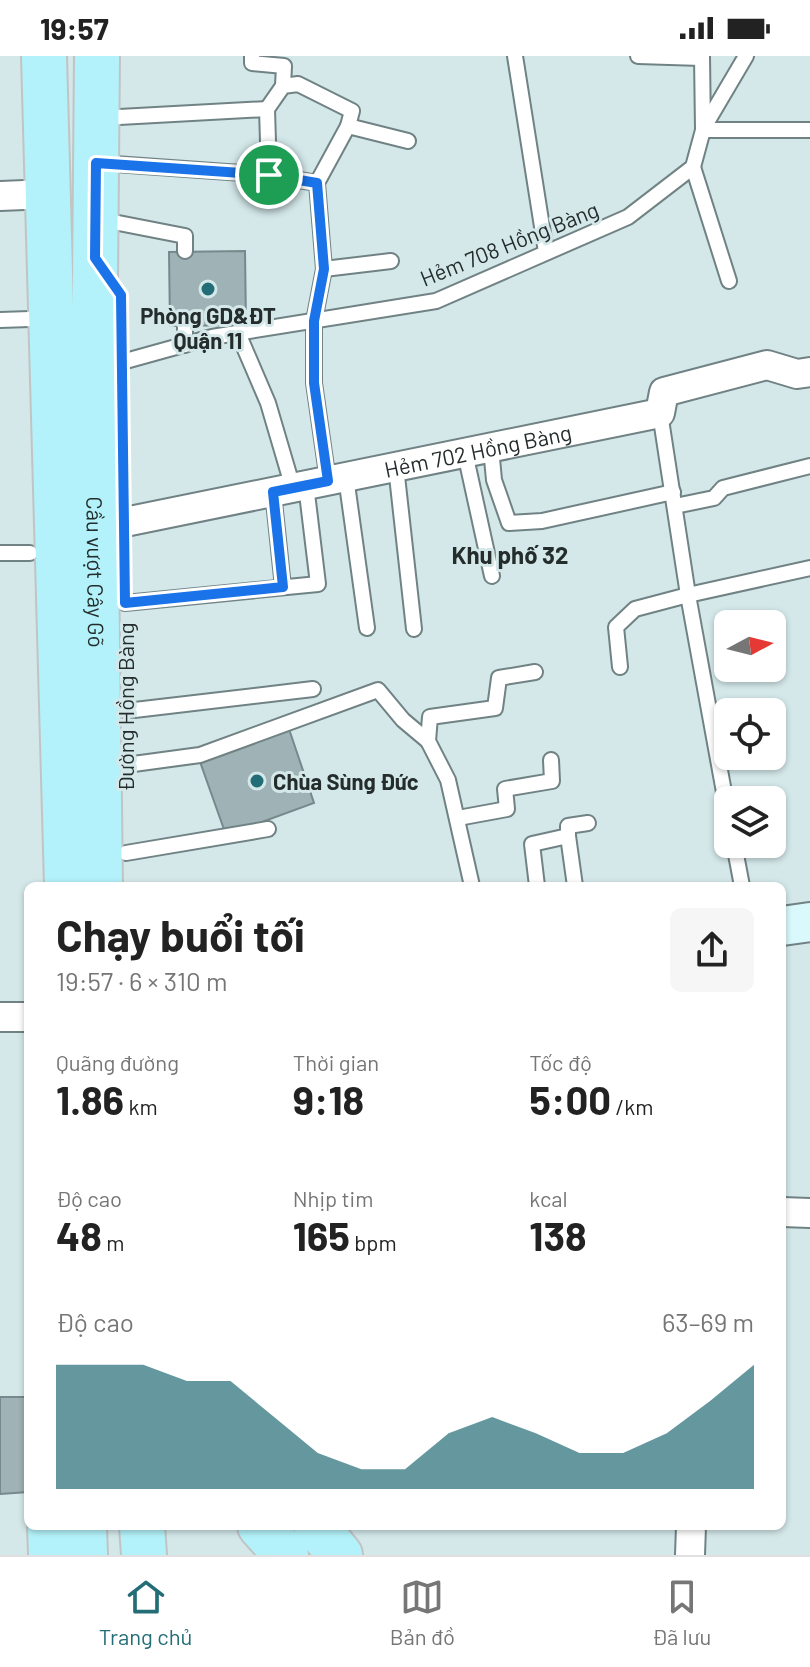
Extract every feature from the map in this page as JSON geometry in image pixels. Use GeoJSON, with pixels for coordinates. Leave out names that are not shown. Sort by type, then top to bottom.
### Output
{"type":"FeatureCollection","features":[{"type":"Feature","properties":{"kind":"main road"},"geometry":{"type":"LineString","coordinates":[[36,882],[15,553],[15,319],[51,260],[44,56]]}},
{"type":"Feature","properties":{"kind":"main road"},"geometry":{"type":"LineString","coordinates":[[95,238],[97,56]]}},
{"type":"Feature","properties":{"kind":"main road","name":"Đường Hồng Bàng"},"geometry":{"type":"LineString","coordinates":[[95,238],[121,295],[126,765],[117,875]]}},
{"type":"Feature","properties":{"kind":"main road","name":"Cầu vượt Cây Gõ"},"geometry":{"type":"LineString","coordinates":[[67,882],[74,394],[95,238]]}},
{"type":"Feature","properties":{"kind":"main road","name":"Cầu vượt Cây Gõ"},"geometry":{"type":"LineString","coordinates":[[51,260],[74,394],[117,875]]}},
{"type":"Feature","properties":{"kind":"main road"},"geometry":{"type":"LineString","coordinates":[[786,925],[810,922]]}},
{"type":"Feature","properties":{"kind":"main road"},"geometry":{"type":"LineString","coordinates":[[50,1530],[51,1555]]}},
{"type":"Feature","properties":{"kind":"main road"},"geometry":{"type":"LineString","coordinates":[[84,1530],[85,1555]]}},
{"type":"Feature","properties":{"kind":"main road"},"geometry":{"type":"LineString","coordinates":[[111,1530],[111,1555]]}},
{"type":"Feature","properties":{"kind":"main road"},"geometry":{"type":"LineString","coordinates":[[142,1530],[144,1555]]}},
{"type":"Feature","properties":{"kind":"main road"},"geometry":{"type":"LineString","coordinates":[[264,1530],[286,1555]]}},
{"type":"Feature","properties":{"kind":"street"},"geometry":{"type":"LineString","coordinates":[[0,196],[49,194]]}},
{"type":"Feature","properties":{"kind":"street"},"geometry":{"type":"LineString","coordinates":[[660,413],[664,392],[767,365],[797,374],[810,372]]}},
{"type":"Feature","properties":{"kind":"street","name":"Hẻm 702 Hồng Bàng"},"geometry":{"type":"LineString","coordinates":[[125,522],[660,413]]}},
{"type":"Feature","properties":{"kind":"street"},"geometry":{"type":"LineString","coordinates":[[0,1017],[24,1017]]}},
{"type":"Feature","properties":{"kind":"street"},"geometry":{"type":"LineString","coordinates":[[786,1212],[810,1213]]}},
{"type":"Feature","properties":{"kind":"street"},"geometry":{"type":"LineString","coordinates":[[690,1555],[691,1530]]}},
{"type":"Feature","properties":{"kind":"lane"},"geometry":{"type":"LineString","coordinates":[[252,56],[252,63],[284,66],[283,86],[267,109],[269,175]]}},
{"type":"Feature","properties":{"kind":"lane"},"geometry":{"type":"LineString","coordinates":[[515,56],[546,252]]}},
{"type":"Feature","properties":{"kind":"lane"},"geometry":{"type":"LineString","coordinates":[[638,56],[702,57],[703,130]]}},
{"type":"Feature","properties":{"kind":"lane"},"geometry":{"type":"LineString","coordinates":[[729,281],[693,167],[703,130],[746,56]]}},
{"type":"Feature","properties":{"kind":"lane"},"geometry":{"type":"LineString","coordinates":[[125,603],[318,584],[309,485],[314,321],[324,269],[317,183],[348,126],[352,111],[298,84],[283,86]]}},
{"type":"Feature","properties":{"kind":"lane"},"geometry":{"type":"LineString","coordinates":[[97,118],[267,109]]}},
{"type":"Feature","properties":{"kind":"lane"},"geometry":{"type":"LineString","coordinates":[[348,126],[408,141]]}},
{"type":"Feature","properties":{"kind":"lane"},"geometry":{"type":"LineString","coordinates":[[703,130],[810,130]]}},
{"type":"Feature","properties":{"kind":"lane"},"geometry":{"type":"LineString","coordinates":[[96,163],[269,175],[317,183]]}},
{"type":"Feature","properties":{"kind":"lane","name":"Hẻm 708 Hồng Bàng"},"geometry":{"type":"LineString","coordinates":[[122,362],[238,333],[436,301],[628,217],[693,167]]}},
{"type":"Feature","properties":{"kind":"lane"},"geometry":{"type":"LineString","coordinates":[[95,238],[185,236],[185,251]]}},
{"type":"Feature","properties":{"kind":"lane"},"geometry":{"type":"LineString","coordinates":[[324,269],[391,261]]}},
{"type":"Feature","properties":{"kind":"lane"},"geometry":{"type":"LineString","coordinates":[[185,326],[185,345]]}},
{"type":"Feature","properties":{"kind":"lane"},"geometry":{"type":"LineString","coordinates":[[238,333],[268,403],[309,485],[367,628]]}},
{"type":"Feature","properties":{"kind":"lane"},"geometry":{"type":"LineString","coordinates":[[660,413],[688,595],[723,786]]}},
{"type":"Feature","properties":{"kind":"lane"},"geometry":{"type":"LineString","coordinates":[[478,450],[494,480],[509,523],[542,521],[674,499],[714,498],[723,488],[810,466]]}},
{"type":"Feature","properties":{"kind":"lane"},"geometry":{"type":"LineString","coordinates":[[478,450],[492,576]]}},
{"type":"Feature","properties":{"kind":"lane"},"geometry":{"type":"LineString","coordinates":[[396,467],[414,629]]}},
{"type":"Feature","properties":{"kind":"lane"},"geometry":{"type":"LineString","coordinates":[[283,587],[309,485]]}},
{"type":"Feature","properties":{"kind":"lane"},"geometry":{"type":"LineString","coordinates":[[620,667],[616,627],[635,609],[810,568]]}},
{"type":"Feature","properties":{"kind":"lane"},"geometry":{"type":"LineString","coordinates":[[428,741],[430,717],[495,708],[499,678],[535,672]]}},
{"type":"Feature","properties":{"kind":"lane"},"geometry":{"type":"LineString","coordinates":[[126,711],[313,689]]}},
{"type":"Feature","properties":{"kind":"lane"},"geometry":{"type":"LineString","coordinates":[[126,765],[200,755],[378,690],[403,720],[428,741],[448,780],[471,882]]}},
{"type":"Feature","properties":{"kind":"lane"},"geometry":{"type":"LineString","coordinates":[[458,818],[507,809],[505,789],[552,781],[551,760]]}},
{"type":"Feature","properties":{"kind":"lane"},"geometry":{"type":"LineString","coordinates":[[574,882],[568,826],[588,823]]}},
{"type":"Feature","properties":{"kind":"lane"},"geometry":{"type":"LineString","coordinates":[[117,875],[268,829]]}},
{"type":"Feature","properties":{"kind":"lane"},"geometry":{"type":"LineString","coordinates":[[537,882],[532,844],[568,836]]}},
{"type":"Feature","properties":{"kind":"lane"},"geometry":{"type":"LineString","coordinates":[[737,858],[741,882]]}},
{"type":"Feature","properties":{"kind":"building","name":"Phòng GD&ĐT Quận 11"},"geometry":{"type":"Polygon","coordinates":[[[245,251],[246,325],[170,326],[169,252],[245,251]]]}},
{"type":"Feature","properties":{"kind":"building","name":"Chùa Sùng Đức"},"geometry":{"type":"Polygon","coordinates":[[[289,729],[314,803],[226,835],[199,759],[289,729]]]}},
{"type":"Feature","properties":{"kind":"building"},"geometry":{"type":"Polygon","coordinates":[[[0,1397],[24,1397],[24,1492],[0,1494],[0,1397]]]}},
{"type":"Feature","properties":{"kind":"place","name":"Phòng GD&ĐT Quận 11"},"geometry":{"type":"Point","coordinates":[208,289]}},
{"type":"Feature","properties":{"kind":"place","name":"Chùa Sùng Đức"},"geometry":{"type":"Point","coordinates":[257,781]}},
{"type":"Feature","properties":{"kind":"district","name":"Khu phố 32"},"geometry":{"type":"Point","coordinates":[510,554]}},
{"type":"Feature","properties":{"kind":"route"},"geometry":{"type":"LineString","coordinates":[[96,163],[269,175],[317,183],[324,269],[314,321],[314,383],[328,481],[273,492],[283,587],[125,603],[121,295],[95,258],[96,163]]}}]}
